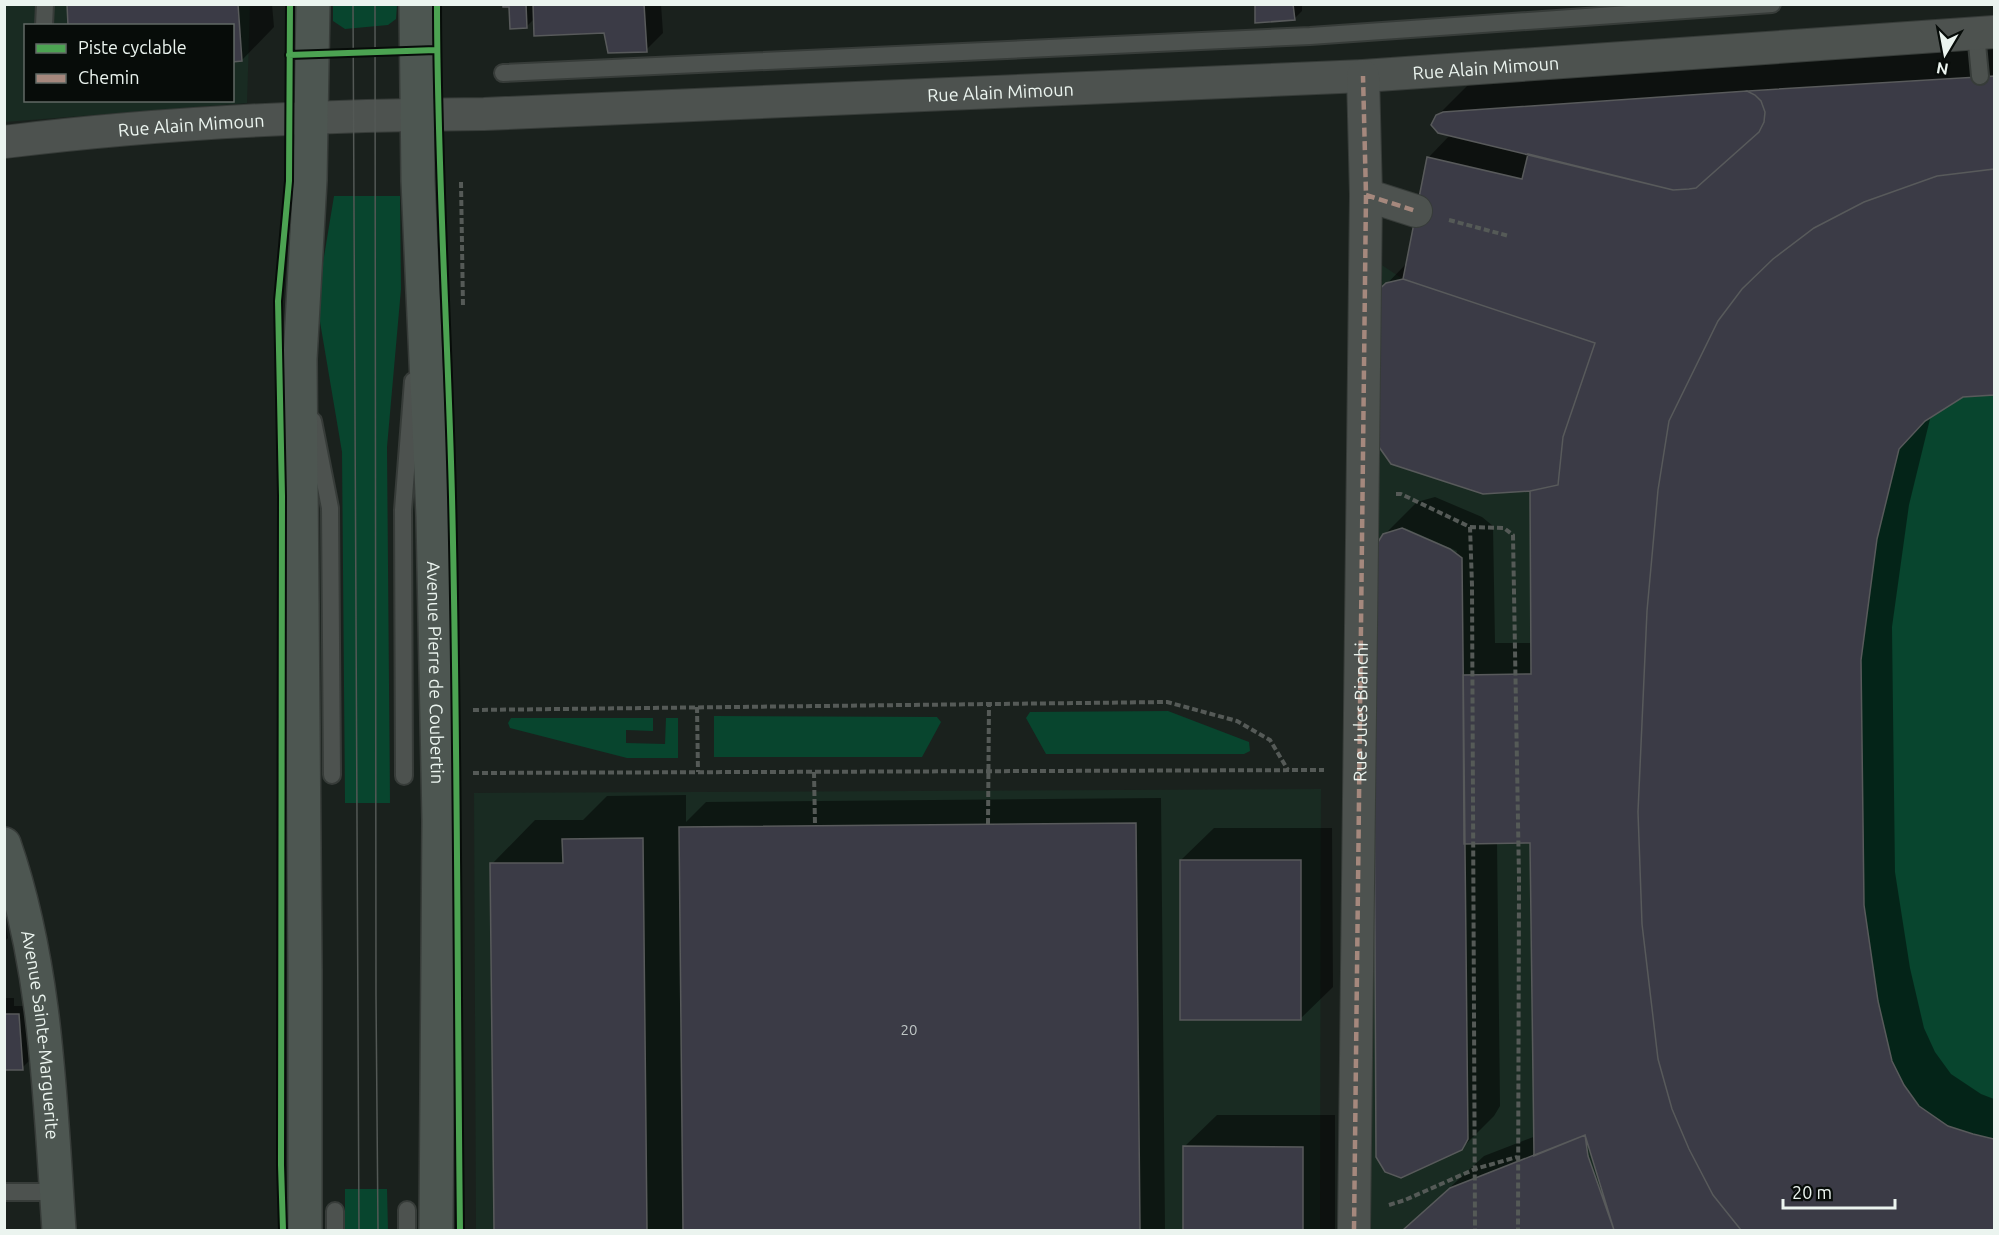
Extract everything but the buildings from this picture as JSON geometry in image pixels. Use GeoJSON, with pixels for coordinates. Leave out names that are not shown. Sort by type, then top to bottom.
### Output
{"type":"FeatureCollection","features":[{"type":"Feature","properties":{"kind":"main road"},"geometry":{"type":"LineString","coordinates":[[305,1230],[300,359],[310,180],[313,4]]}},
{"type":"Feature","properties":{"kind":"main road","name":"Avenue Pierre de Coubertin"},"geometry":{"type":"LineString","coordinates":[[416,4],[422,270],[433,516],[439,821],[436,1230]]}},
{"type":"Feature","properties":{"kind":"main road","name":"Avenue Sainte-Marguerite"},"geometry":{"type":"LineString","coordinates":[[4,844],[32,947],[45,1028],[59,1230]]}},
{"type":"Feature","properties":{"kind":"street","name":"Rue Alain Mimoun"},"geometry":{"type":"LineString","coordinates":[[4,142],[266,119],[484,114],[1363,76],[1985,33]]}},
{"type":"Feature","properties":{"kind":"street","name":"Rue Jules Bianchi"},"geometry":{"type":"LineString","coordinates":[[1354,1223],[1366,195],[1363,76]]}},
{"type":"Feature","properties":{"kind":"street"},"geometry":{"type":"LineString","coordinates":[[1366,195],[1416,211]]}},
{"type":"Feature","properties":{"kind":"lane"},"geometry":{"type":"LineString","coordinates":[[44,24],[45,4]]}},
{"type":"Feature","properties":{"kind":"lane"},"geometry":{"type":"LineString","coordinates":[[503,73],[1310,36],[1772,4]]}},
{"type":"Feature","properties":{"kind":"lane"},"geometry":{"type":"LineString","coordinates":[[1980,76],[1985,33]]}},
{"type":"Feature","properties":{"kind":"lane"},"geometry":{"type":"LineString","coordinates":[[404,776],[403,510],[422,270]]}},
{"type":"Feature","properties":{"kind":"lane"},"geometry":{"type":"LineString","coordinates":[[300,359],[330,508],[332,775]]}},
{"type":"Feature","properties":{"kind":"lane"},"geometry":{"type":"LineString","coordinates":[[4,1192],[56,1192]]}},
{"type":"Feature","properties":{"kind":"lane"},"geometry":{"type":"LineString","coordinates":[[407,1210],[407,1230]]}},
{"type":"Feature","properties":{"kind":"lane"},"geometry":{"type":"LineString","coordinates":[[335,1211],[335,1230]]}},
{"type":"Feature","properties":{"kind":"path"},"geometry":{"type":"LineString","coordinates":[[1416,211],[1509,236]]}},
{"type":"Feature","properties":{"kind":"path"},"geometry":{"type":"LineString","coordinates":[[1362,491],[1401,494],[1470,527],[1504,528],[1513,535],[1519,878],[1518,1230]]}},
{"type":"Feature","properties":{"kind":"path"},"geometry":{"type":"LineString","coordinates":[[1470,527],[1475,1230]]}},
{"type":"Feature","properties":{"kind":"path"},"geometry":{"type":"LineString","coordinates":[[467,711],[1167,702],[1237,721],[1270,740],[1288,770]]}},
{"type":"Feature","properties":{"kind":"path"},"geometry":{"type":"LineString","coordinates":[[988,824],[989,703]]}},
{"type":"Feature","properties":{"kind":"path"},"geometry":{"type":"LineString","coordinates":[[697,707],[698,772]]}},
{"type":"Feature","properties":{"kind":"path"},"geometry":{"type":"LineString","coordinates":[[467,773],[1359,770]]}},
{"type":"Feature","properties":{"kind":"path"},"geometry":{"type":"LineString","coordinates":[[814,772],[814,825]]}},
{"type":"Feature","properties":{"kind":"path"},"geometry":{"type":"LineString","coordinates":[[1354,1223],[1475,1169],[1517,1157]]}},
{"type":"Feature","properties":{"kind":"shaded area"},"geometry":{"type":"Polygon","coordinates":[[[5,5],[250,5],[247,103],[5,122],[5,5]]]}},
{"type":"Feature","properties":{"kind":"shaded area"},"geometry":{"type":"Polygon","coordinates":[[[1365,254],[1403,279],[1595,343],[1531,674],[1463,675],[1465,844],[1530,843],[1585,1135],[1614,1230],[1354,1230],[1365,254]]]}},
{"type":"Feature","properties":{"kind":"shaded area"},"geometry":{"type":"Polygon","coordinates":[[[1321,789],[1320,1230],[476,1230],[474,793],[1321,789]]]}},
{"type":"Feature","properties":{"kind":"green space"},"geometry":{"type":"Polygon","coordinates":[[[333,5],[397,5],[396,19],[388,25],[345,29],[333,21],[333,5]]]}},
{"type":"Feature","properties":{"kind":"green space"},"geometry":{"type":"Polygon","coordinates":[[[1994,169],[1994,1230],[1741,1230],[1713,1195],[1937,176],[1994,169]]]}},
{"type":"Feature","properties":{"kind":"green space"},"geometry":{"type":"Polygon","coordinates":[[[334,196],[400,196],[401,289],[387,447],[390,803],[345,803],[342,452],[318,310],[319,287],[334,196]]]}},
{"type":"Feature","properties":{"kind":"green space"},"geometry":{"type":"Polygon","coordinates":[[[1168,711],[1249,742],[1250,751],[1244,754],[1046,754],[1026,718],[1030,712],[1168,711]]]}},
{"type":"Feature","properties":{"kind":"green space"},"geometry":{"type":"Polygon","coordinates":[[[714,716],[937,717],[941,722],[922,757],[714,757],[714,716]]]}},
{"type":"Feature","properties":{"kind":"green space"},"geometry":{"type":"Polygon","coordinates":[[[511,718],[653,718],[653,731],[626,730],[626,743],[665,744],[666,718],[678,718],[678,758],[627,758],[510,728],[508,723],[511,718]]]}},
{"type":"Feature","properties":{"kind":"green space"},"geometry":{"type":"Polygon","coordinates":[[[345,1189],[387,1189],[388,1230],[345,1230],[345,1189]]]}},
{"type":"Feature","properties":{"kind":"tram line"},"geometry":{"type":"LineString","coordinates":[[353,4],[359,1230]]}},
{"type":"Feature","properties":{"kind":"tram line"},"geometry":{"type":"LineString","coordinates":[[375,4],[378,1230]]}},
{"type":"Feature","properties":{"kind":"marked path"},"geometry":{"type":"LineString","coordinates":[[1354,1230],[1366,195],[1363,76]]}},
{"type":"Feature","properties":{"kind":"marked path"},"geometry":{"type":"LineString","coordinates":[[1366,195],[1416,211]]}},
{"type":"Feature","properties":{"kind":"cycle path"},"geometry":{"type":"LineString","coordinates":[[283,1230],[281,1165],[282,496],[278,301],[289,181],[290,4]]}},
{"type":"Feature","properties":{"kind":"cycle path"},"geometry":{"type":"LineString","coordinates":[[437,4],[454,589],[460,1230]]}},
{"type":"Feature","properties":{"kind":"cycle path"},"geometry":{"type":"LineString","coordinates":[[289,55],[436,50]]}}]}
